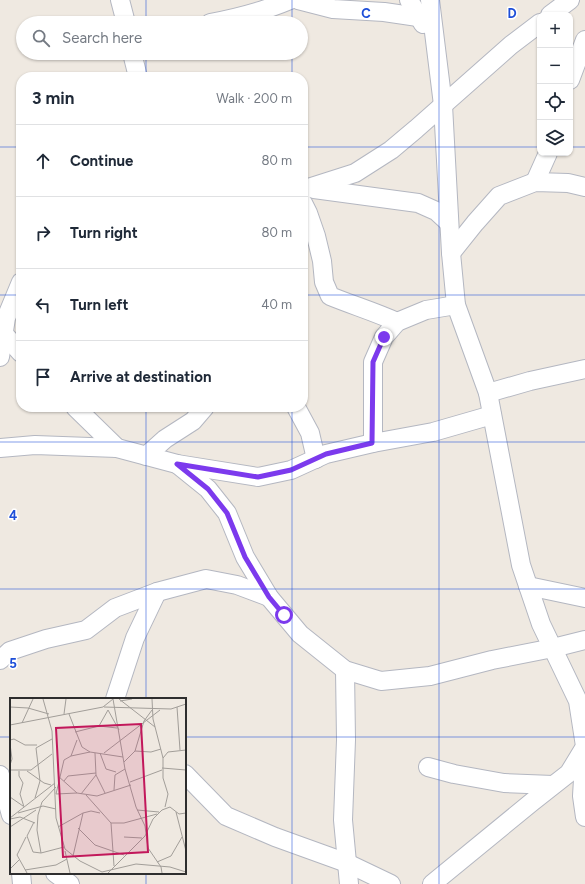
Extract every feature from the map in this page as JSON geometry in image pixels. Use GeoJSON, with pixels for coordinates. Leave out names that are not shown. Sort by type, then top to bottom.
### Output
{"type":"FeatureCollection","features":[{"type":"Feature","properties":{"kind":"street"},"geometry":{"type":"LineString","coordinates":[[120,0],[124,16]]}},
{"type":"Feature","properties":{"kind":"street"},"geometry":{"type":"LineString","coordinates":[[243,16],[290,0]]}},
{"type":"Feature","properties":{"kind":"street"},"geometry":{"type":"LineString","coordinates":[[298,0],[333,9],[418,16]]}},
{"type":"Feature","properties":{"kind":"street"},"geometry":{"type":"LineString","coordinates":[[409,0],[436,48]]}},
{"type":"Feature","properties":{"kind":"street"},"geometry":{"type":"LineString","coordinates":[[430,0],[443,105],[449,223],[456,305],[488,393],[521,565],[541,624],[578,701],[585,745],[582,796],[585,817]]}},
{"type":"Feature","properties":{"kind":"street"},"geometry":{"type":"LineString","coordinates":[[554,12],[570,0]]}},
{"type":"Feature","properties":{"kind":"street"},"geometry":{"type":"LineString","coordinates":[[308,191],[355,173],[390,150],[511,45],[537,25]]}},
{"type":"Feature","properties":{"kind":"street"},"geometry":{"type":"LineString","coordinates":[[573,72],[585,40]]}},
{"type":"Feature","properties":{"kind":"street"},"geometry":{"type":"LineString","coordinates":[[134,60],[137,72]]}},
{"type":"Feature","properties":{"kind":"street"},"geometry":{"type":"LineString","coordinates":[[535,182],[547,156]]}},
{"type":"Feature","properties":{"kind":"street"},"geometry":{"type":"LineString","coordinates":[[451,253],[499,196],[535,182],[568,183],[585,187]]}},
{"type":"Feature","properties":{"kind":"street"},"geometry":{"type":"LineString","coordinates":[[308,192],[418,203],[436,211],[449,223]]}},
{"type":"Feature","properties":{"kind":"street"},"geometry":{"type":"LineString","coordinates":[[308,213],[316,236],[322,261],[324,282],[330,296],[350,305],[375,312],[397,322]]}},
{"type":"Feature","properties":{"kind":"street"},"geometry":{"type":"LineString","coordinates":[[0,357],[2,331],[16,294]]}},
{"type":"Feature","properties":{"kind":"street"},"geometry":{"type":"LineString","coordinates":[[372,443],[373,362],[384,337],[397,322],[426,310],[456,305]]}},
{"type":"Feature","properties":{"kind":"street"},"geometry":{"type":"LineString","coordinates":[[2,331],[16,348]]}},
{"type":"Feature","properties":{"kind":"street"},"geometry":{"type":"LineString","coordinates":[[488,393],[530,381],[585,369]]}},
{"type":"Feature","properties":{"kind":"street"},"geometry":{"type":"LineString","coordinates":[[80,412],[117,448]]}},
{"type":"Feature","properties":{"kind":"street"},"geometry":{"type":"LineString","coordinates":[[146,456],[165,439],[193,421],[201,412]]}},
{"type":"Feature","properties":{"kind":"street"},"geometry":{"type":"LineString","coordinates":[[299,412],[310,433],[316,459]]}},
{"type":"Feature","properties":{"kind":"street"},"geometry":{"type":"LineString","coordinates":[[0,448],[36,445],[117,448],[177,464],[258,477],[291,470],[326,454],[372,443],[433,432],[492,415]]}},
{"type":"Feature","properties":{"kind":"street"},"geometry":{"type":"LineString","coordinates":[[177,464],[208,489],[227,513],[245,557],[269,597],[300,634],[345,670],[381,681],[430,676],[492,660],[585,640]]}},
{"type":"Feature","properties":{"kind":"street"},"geometry":{"type":"LineString","coordinates":[[0,660],[10,651],[46,639],[86,630],[116,608],[157,592],[206,579],[237,584],[269,597]]}},
{"type":"Feature","properties":{"kind":"street"},"geometry":{"type":"LineString","coordinates":[[528,586],[585,598]]}},
{"type":"Feature","properties":{"kind":"street"},"geometry":{"type":"LineString","coordinates":[[117,697],[134,638],[157,592]]}},
{"type":"Feature","properties":{"kind":"street"},"geometry":{"type":"LineString","coordinates":[[345,670],[346,740],[343,820],[349,884]]}},
{"type":"Feature","properties":{"kind":"street"},"geometry":{"type":"LineString","coordinates":[[432,884],[569,773],[585,745]]}},
{"type":"Feature","properties":{"kind":"street"},"geometry":{"type":"LineString","coordinates":[[428,767],[454,774],[504,783],[553,786]]}},
{"type":"Feature","properties":{"kind":"street"},"geometry":{"type":"LineString","coordinates":[[0,775],[10,810]]}},
{"type":"Feature","properties":{"kind":"street"},"geometry":{"type":"LineString","coordinates":[[186,775],[226,816],[275,837],[347,863],[391,884]]}},
{"type":"Feature","properties":{"kind":"street"},"geometry":{"type":"LineString","coordinates":[[0,817],[10,814]]}},
{"type":"Feature","properties":{"kind":"street"},"geometry":{"type":"LineString","coordinates":[[21,874],[22,884]]}},
{"type":"Feature","properties":{"kind":"street"},"geometry":{"type":"LineString","coordinates":[[56,874],[70,884],[74,874]]}},
{"type":"Feature","properties":{"kind":"route"},"geometry":{"type":"LineString","coordinates":[[284,615],[269,597],[245,557],[227,513],[208,489],[177,464],[258,477],[291,470],[326,454],[372,443],[373,362],[384,337]]}}]}
